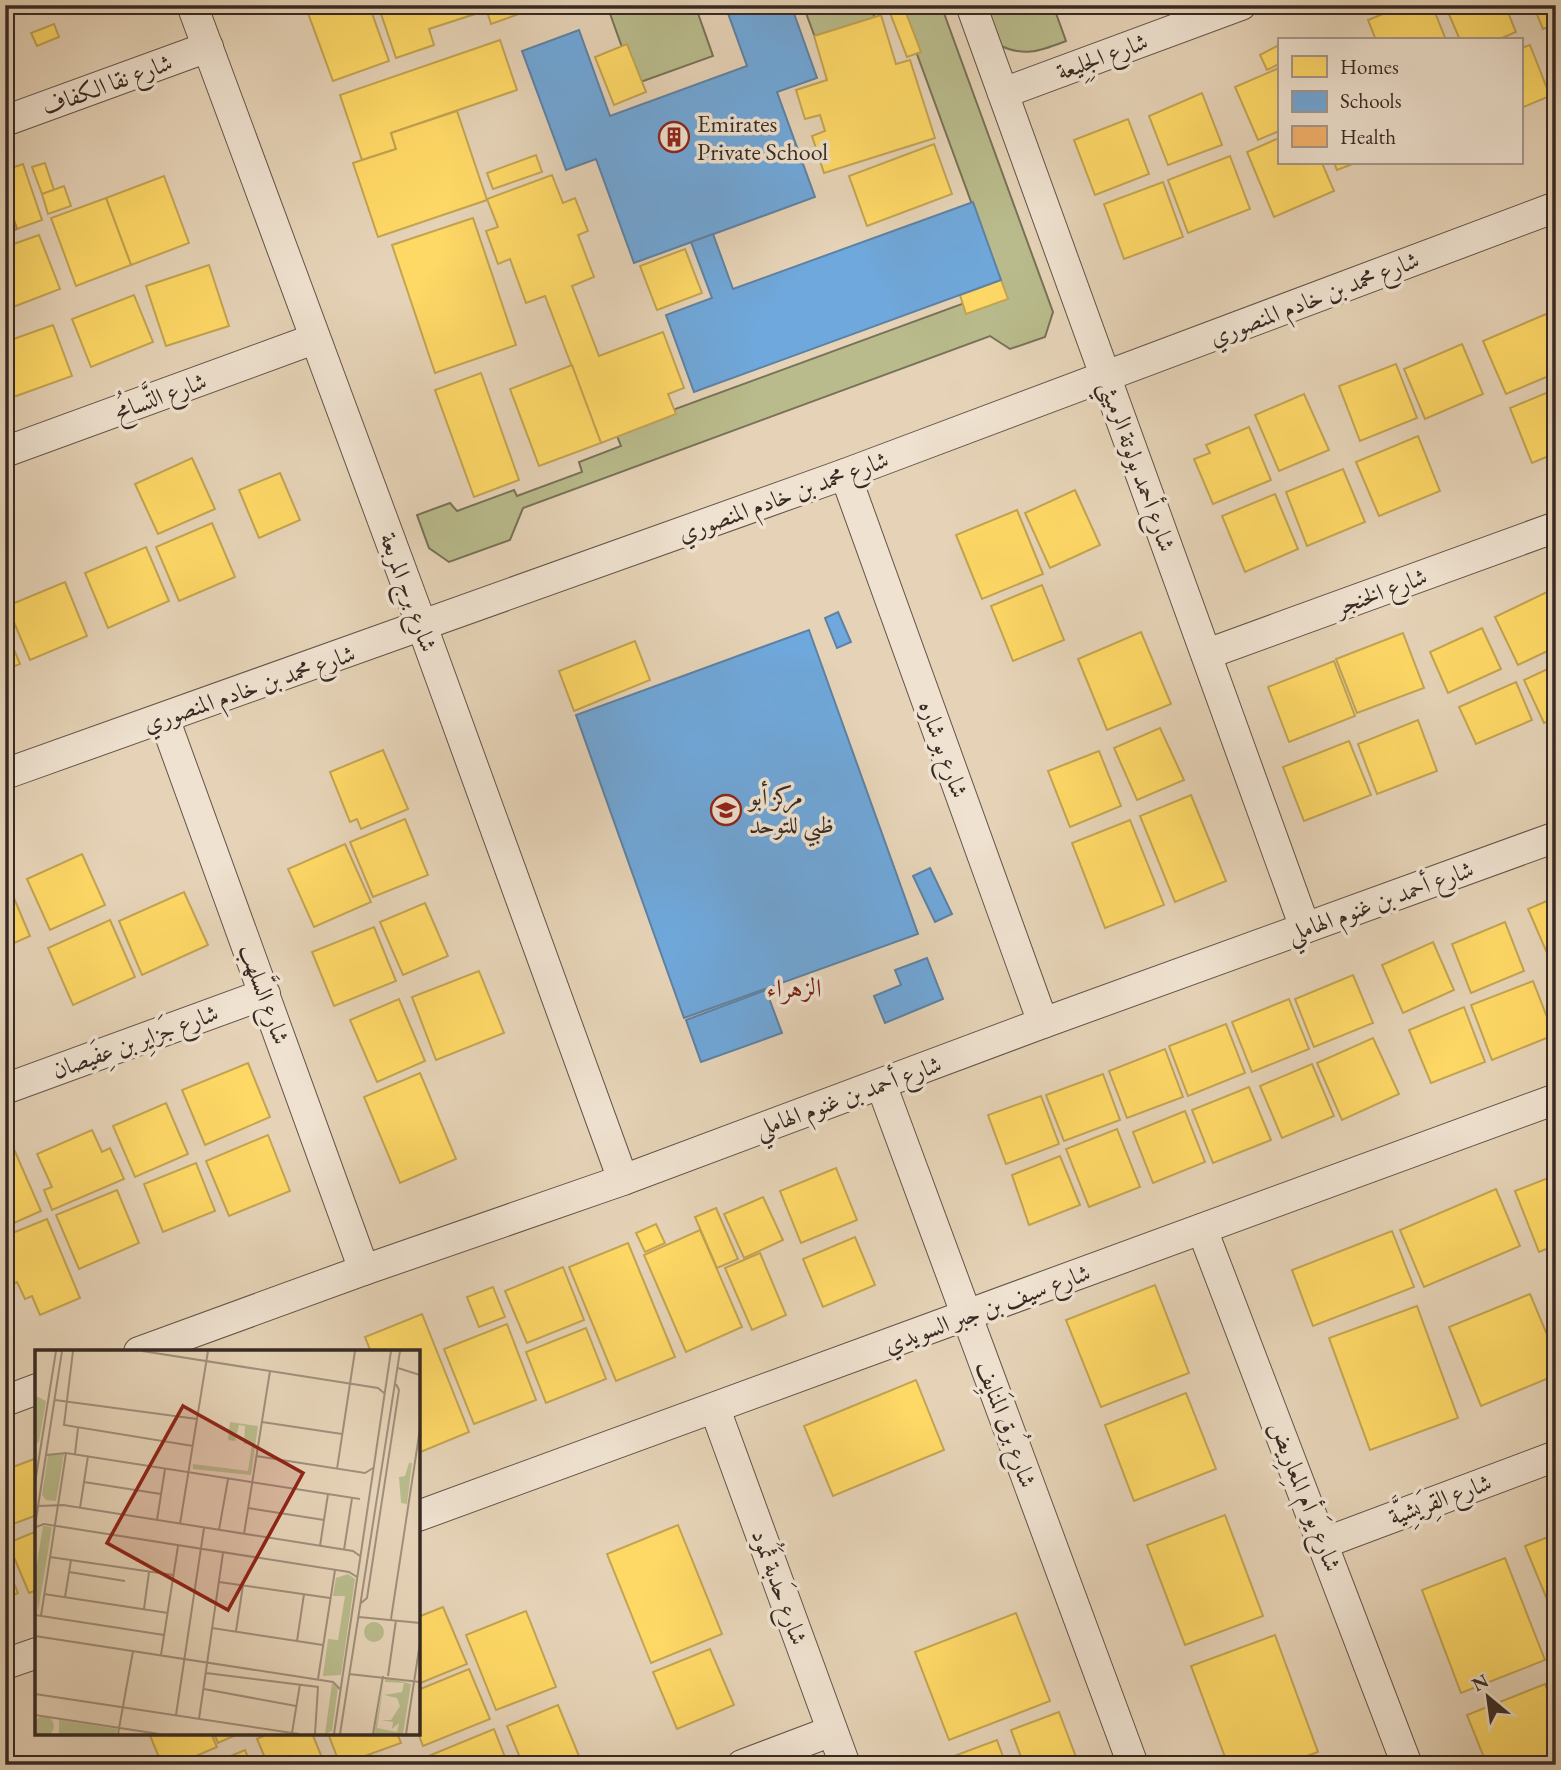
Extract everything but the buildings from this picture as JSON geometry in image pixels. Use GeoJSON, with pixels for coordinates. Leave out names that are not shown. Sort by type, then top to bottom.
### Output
{"type":"FeatureCollection","features":[{"type":"Feature","properties":{"kind":"street","name":"شارع برج المربعة"},"geometry":{"type":"LineString","coordinates":[[192,5],[623,1180]]}},
{"type":"Feature","properties":{"kind":"street","name":"شارع أحمد بولوتة الرميثي"},"geometry":{"type":"LineString","coordinates":[[971,5],[1305,928]]}},
{"type":"Feature","properties":{"kind":"street","name":"شارع الجِلِيعة"},"geometry":{"type":"LineString","coordinates":[[1003,93],[1241,5]]}},
{"type":"Feature","properties":{"kind":"street","name":"شارع نقا الكفاف"},"geometry":{"type":"LineString","coordinates":[[5,121],[208,47]]}},
{"type":"Feature","properties":{"kind":"street","name":"شارع محمد بن خادم المنصوري"},"geometry":{"type":"LineString","coordinates":[[5,774],[845,474],[1556,207]]}},
{"type":"Feature","properties":{"kind":"street","name":"شارع التَّسامُح"},"geometry":{"type":"LineString","coordinates":[[5,452],[314,339]]}},
{"type":"Feature","properties":{"kind":"street","name":"شارع بو شاره"},"geometry":{"type":"LineString","coordinates":[[845,474],[1043,1023]]}},
{"type":"Feature","properties":{"kind":"street","name":"شارع الخنجر"},"geometry":{"type":"LineString","coordinates":[[1207,654],[1556,527]]}},
{"type":"Feature","properties":{"kind":"street","name":"شارع السَّلهب"},"geometry":{"type":"LineString","coordinates":[[164,718],[364,1270]]}},
{"type":"Feature","properties":{"kind":"street","name":"شارع أحمد بن غنوم الهاملي"},"geometry":{"type":"LineString","coordinates":[[144,1350],[623,1180],[1043,1023],[1556,837]]}},
{"type":"Feature","properties":{"kind":"street","name":"شارع جَزايِر بن عِفَيصان"},"geometry":{"type":"LineString","coordinates":[[5,1089],[265,994]]}},
{"type":"Feature","properties":{"kind":"street","name":"شارع بُرق المَنايِف"},"geometry":{"type":"LineString","coordinates":[[881,1084],[1133,1765]]}},
{"type":"Feature","properties":{"kind":"street","name":"شارع سيف بن جبر السويدي"},"geometry":{"type":"LineString","coordinates":[[420,1515],[1556,1099]]}},
{"type":"Feature","properties":{"kind":"street","name":"شارع يَو أم المِعارِيض"},"geometry":{"type":"LineString","coordinates":[[1202,1229],[1407,1765]]}},
{"type":"Feature","properties":{"kind":"street"},"geometry":{"type":"LineString","coordinates":[[5,1401],[35,1390]]}},
{"type":"Feature","properties":{"kind":"street","name":"شارع حَدبة ثَمُود"},"geometry":{"type":"LineString","coordinates":[[715,1409],[845,1765]]}},
{"type":"Feature","properties":{"kind":"street","name":"شارع القِرَيشِيَّة"},"geometry":{"type":"LineString","coordinates":[[1324,1543],[1556,1456]]}},
{"type":"Feature","properties":{"kind":"street"},"geometry":{"type":"LineString","coordinates":[[5,1664],[35,1654]]}},
{"type":"Feature","properties":{"kind":"street"},"geometry":{"type":"LineString","coordinates":[[743,1765],[832,1731]]}},
{"type":"Feature","properties":{"kind":"green space"},"geometry":{"type":"Polygon","coordinates":[[[607,5],[695,5],[713,56],[635,84],[607,5]]]}},
{"type":"Feature","properties":{"kind":"green space"},"geometry":{"type":"Polygon","coordinates":[[[803,5],[870,5],[875,19],[816,40],[803,5]]]}},
{"type":"Feature","properties":{"kind":"green space"},"geometry":{"type":"Polygon","coordinates":[[[899,5],[941,5],[1053,312],[1045,337],[1010,349],[990,336],[523,508],[510,540],[449,562],[429,548],[417,515],[450,503],[457,511],[514,490],[517,496],[582,472],[579,462],[621,446],[615,431],[1003,289],[899,5]]]}},
{"type":"Feature","properties":{"kind":"green space"},"geometry":{"type":"Polygon","coordinates":[[[983,5],[994,5],[997,10],[1011,5],[1053,5],[1066,41],[1032,52],[1016,51],[997,44],[983,5]]]}},
{"type":"Feature","properties":{"kind":"place","name":"Emirates Private School"},"geometry":{"type":"Point","coordinates":[674,137]}},
{"type":"Feature","properties":{"kind":"place","name":"مركز أبو ظبي للتوحد"},"geometry":{"type":"Point","coordinates":[726,810]}},
{"type":"Feature","properties":{"kind":"district","name":"الزهراء"},"geometry":{"type":"Point","coordinates":[794,988]}}]}
